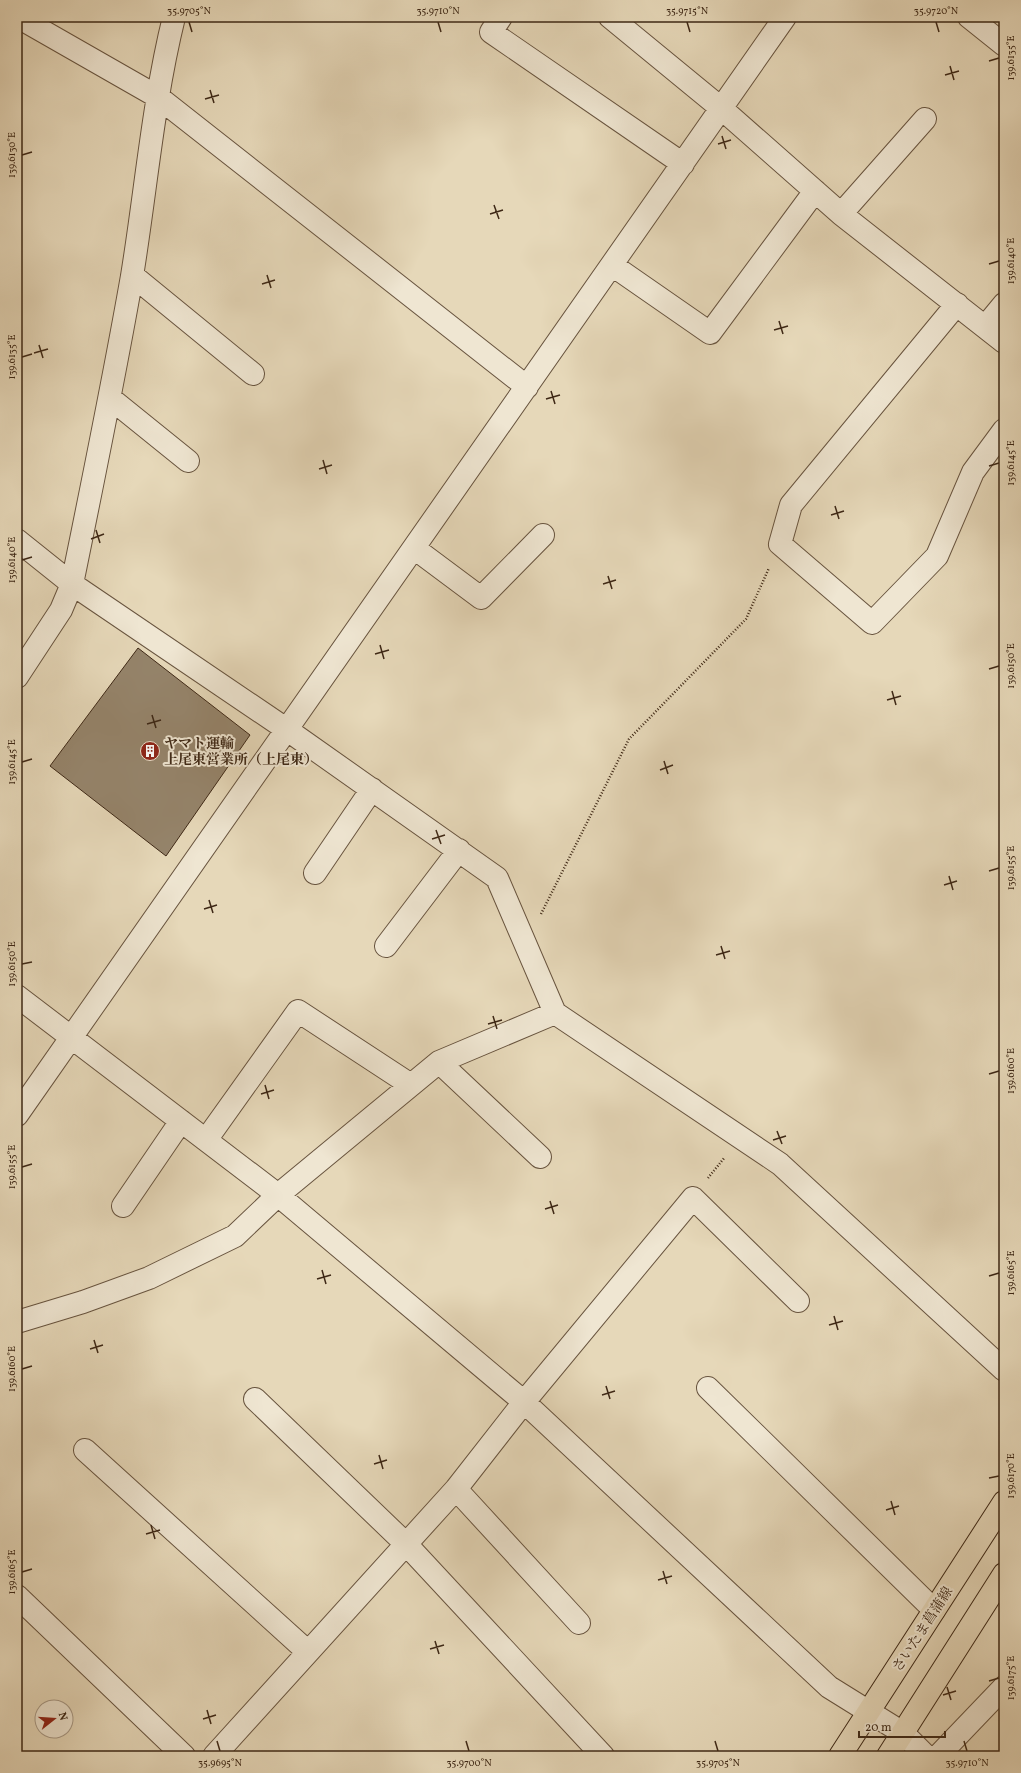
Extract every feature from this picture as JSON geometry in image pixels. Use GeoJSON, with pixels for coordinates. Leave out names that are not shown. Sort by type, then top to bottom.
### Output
{"type":"FeatureCollection","features":[{"type":"Feature","properties":{"kind":"main road","name":"さいたま菖蒲線"},"geometry":{"type":"LineString","coordinates":[[840,1756],[1004,1502]]}},
{"type":"Feature","properties":{"kind":"main road"},"geometry":{"type":"LineString","coordinates":[[888,1756],[1004,1574]]}},
{"type":"Feature","properties":{"kind":"street"},"geometry":{"type":"LineString","coordinates":[[18,17],[158,97],[527,387]]}},
{"type":"Feature","properties":{"kind":"street"},"geometry":{"type":"LineString","coordinates":[[17,677],[61,610],[72,584],[110,398],[132,275],[158,97],[174,17]]}},
{"type":"Feature","properties":{"kind":"street"},"geometry":{"type":"LineString","coordinates":[[501,17],[491,32],[683,164]]}},
{"type":"Feature","properties":{"kind":"street"},"geometry":{"type":"LineString","coordinates":[[610,17],[722,109],[841,214],[1004,342]]}},
{"type":"Feature","properties":{"kind":"street"},"geometry":{"type":"LineString","coordinates":[[17,1115],[785,17]]}},
{"type":"Feature","properties":{"kind":"street"},"geometry":{"type":"LineString","coordinates":[[969,17],[1004,45]]}},
{"type":"Feature","properties":{"kind":"street"},"geometry":{"type":"LineString","coordinates":[[841,214],[925,119]]}},
{"type":"Feature","properties":{"kind":"street"},"geometry":{"type":"LineString","coordinates":[[612,266],[710,333],[815,191]]}},
{"type":"Feature","properties":{"kind":"street"},"geometry":{"type":"LineString","coordinates":[[132,275],[253,374]]}},
{"type":"Feature","properties":{"kind":"street"},"geometry":{"type":"LineString","coordinates":[[957,304],[791,505],[780,544],[872,623],[937,556],[973,472],[1004,430]]}},
{"type":"Feature","properties":{"kind":"street"},"geometry":{"type":"LineString","coordinates":[[985,327],[1004,304]]}},
{"type":"Feature","properties":{"kind":"street"},"geometry":{"type":"LineString","coordinates":[[110,398],[188,461]]}},
{"type":"Feature","properties":{"kind":"street"},"geometry":{"type":"LineString","coordinates":[[414,548],[481,598],[543,535]]}},
{"type":"Feature","properties":{"kind":"street"},"geometry":{"type":"LineString","coordinates":[[17,540],[72,584],[286,729],[497,878],[555,1013],[780,1164],[1004,1370]]}},
{"type":"Feature","properties":{"kind":"street"},"geometry":{"type":"LineString","coordinates":[[315,873],[372,789]]}},
{"type":"Feature","properties":{"kind":"street"},"geometry":{"type":"LineString","coordinates":[[386,946],[458,850]]}},
{"type":"Feature","properties":{"kind":"street"},"geometry":{"type":"LineString","coordinates":[[17,996],[278,1195],[524,1402],[829,1687],[903,1733],[926,1756]]}},
{"type":"Feature","properties":{"kind":"street"},"geometry":{"type":"LineString","coordinates":[[206,1140],[298,1011],[411,1085]]}},
{"type":"Feature","properties":{"kind":"street"},"geometry":{"type":"LineString","coordinates":[[17,1322],[83,1302],[149,1278],[235,1236],[278,1195],[439,1062],[555,1013]]}},
{"type":"Feature","properties":{"kind":"street"},"geometry":{"type":"LineString","coordinates":[[439,1062],[540,1157]]}},
{"type":"Feature","properties":{"kind":"street"},"geometry":{"type":"LineString","coordinates":[[123,1206],[181,1121]]}},
{"type":"Feature","properties":{"kind":"street"},"geometry":{"type":"LineString","coordinates":[[214,1756],[456,1489],[524,1402],[693,1198],[798,1302]]}},
{"type":"Feature","properties":{"kind":"street"},"geometry":{"type":"LineString","coordinates":[[708,1388],[934,1610]]}},
{"type":"Feature","properties":{"kind":"street"},"geometry":{"type":"LineString","coordinates":[[255,1399],[406,1544],[603,1756]]}},
{"type":"Feature","properties":{"kind":"street"},"geometry":{"type":"LineString","coordinates":[[85,1450],[308,1652]]}},
{"type":"Feature","properties":{"kind":"street"},"geometry":{"type":"LineString","coordinates":[[456,1489],[579,1623]]}},
{"type":"Feature","properties":{"kind":"street"},"geometry":{"type":"LineString","coordinates":[[17,1596],[184,1756]]}},
{"type":"Feature","properties":{"kind":"street"},"geometry":{"type":"LineString","coordinates":[[938,1756],[1004,1687]]}},
{"type":"Feature","properties":{"kind":"path"},"geometry":{"type":"LineString","coordinates":[[526,946],[629,739],[746,619],[780,544]]}},
{"type":"Feature","properties":{"kind":"path"},"geometry":{"type":"LineString","coordinates":[[693,1198],[740,1138]]}},
{"type":"Feature","properties":{"kind":"building","name":"ヤマト運輸 上尾東営業所（上尾東）"},"geometry":{"type":"Polygon","coordinates":[[[138,648],[250,735],[166,856],[50,766],[138,648]]]}},
{"type":"Feature","properties":{"kind":"place","name":"ヤマト運輸 上尾東営業所（上尾東）"},"geometry":{"type":"Point","coordinates":[150,751]}}]}
